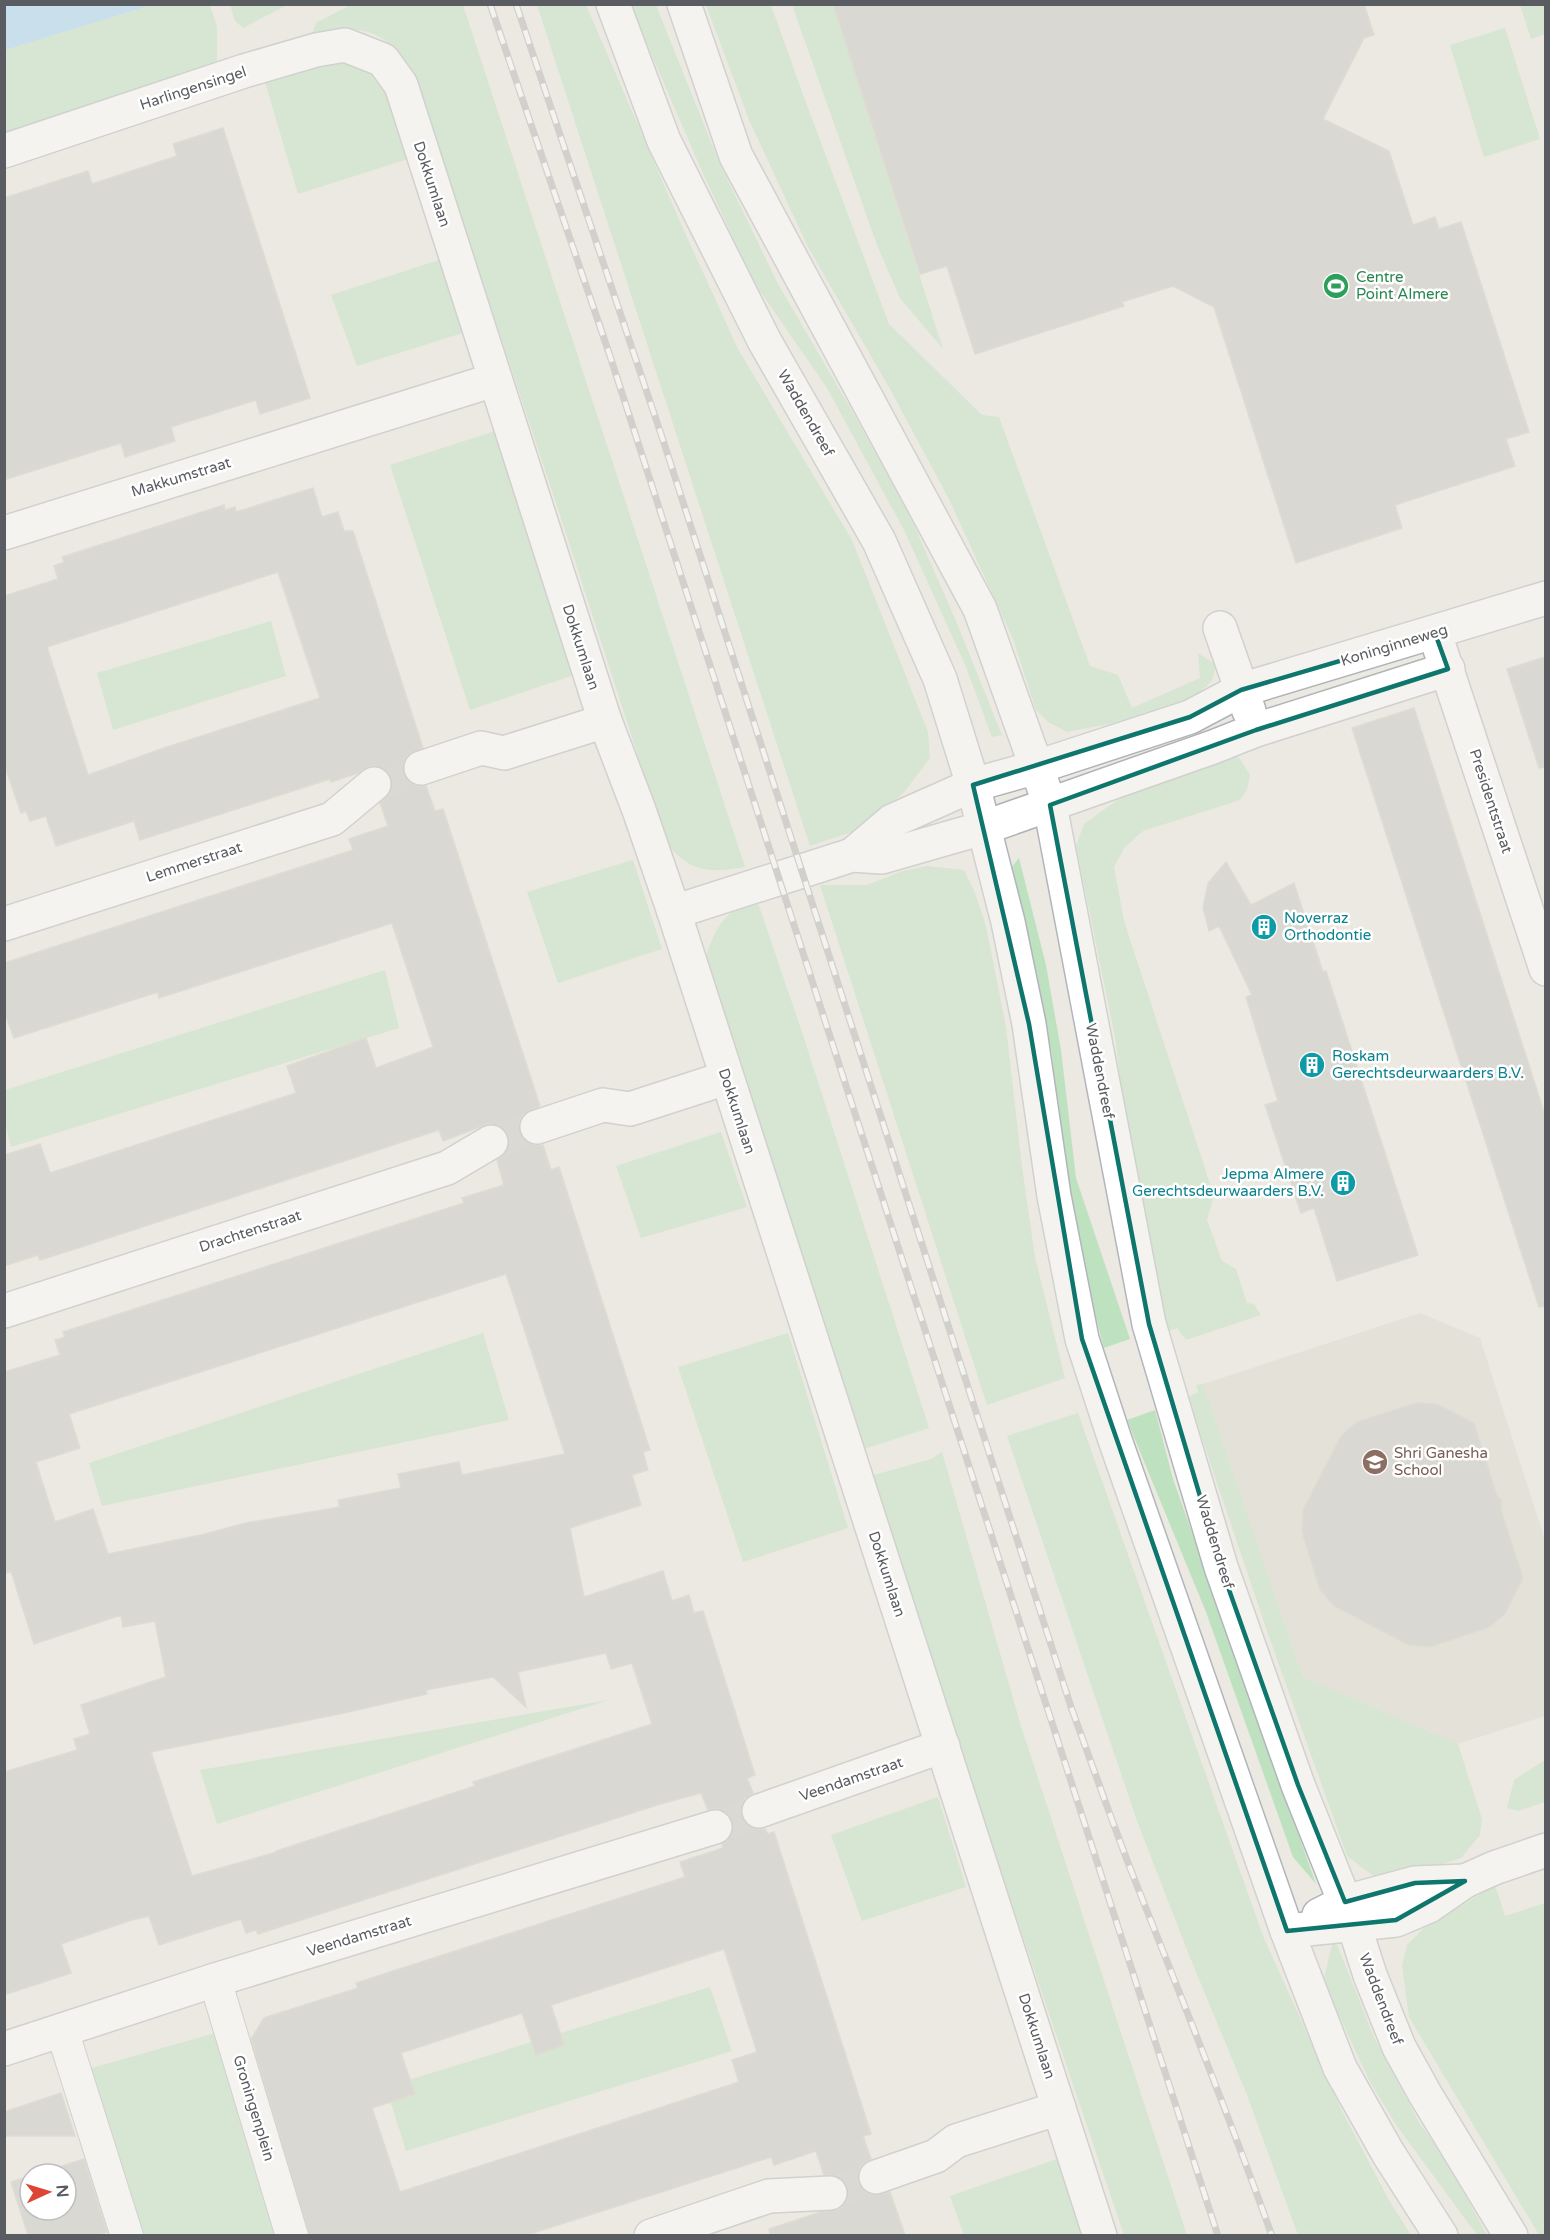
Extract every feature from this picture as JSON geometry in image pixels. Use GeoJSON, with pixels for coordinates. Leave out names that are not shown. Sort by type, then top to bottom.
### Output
{"type":"FeatureCollection","features":[{"type":"Feature","properties":{"kind":"street","name":"Waddendreef"},"geometry":{"type":"LineString","coordinates":[[613,4],[664,141],[765,342],[879,541],[940,679],[973,786],[1008,922],[1029,1024],[1054,1196],[1082,1339],[1114,1437],[1287,1931],[1340,2068],[1388,2153],[1441,2235]]}},
{"type":"Feature","properties":{"kind":"street","name":"Waddendreef"},"geometry":{"type":"LineString","coordinates":[[684,4],[736,156],[980,609],[1050,805],[1149,1324],[1225,1578],[1298,1785],[1350,1914],[1370,1975],[1400,2047],[1425,2094],[1511,2235]]}},
{"type":"Feature","properties":{"kind":"street","name":"Harlingensingel"},"geometry":{"type":"LineString","coordinates":[[4,151],[244,70],[316,50],[345,45],[383,60]]}},
{"type":"Feature","properties":{"kind":"street","name":"Dokkumlaan"},"geometry":{"type":"LineString","coordinates":[[383,60],[400,85],[605,721],[674,912],[1100,2235]]}},
{"type":"Feature","properties":{"kind":"street","name":"Makkumstraat"},"geometry":{"type":"LineString","coordinates":[[4,533],[494,380]]}},
{"type":"Feature","properties":{"kind":"street","name":"Koninginneweg"},"geometry":{"type":"LineString","coordinates":[[1036,767],[1190,717],[1241,690],[1545,598]]}},
{"type":"Feature","properties":{"kind":"street"},"geometry":{"type":"LineString","coordinates":[[1220,628],[1256,730]]}},
{"type":"Feature","properties":{"kind":"street","name":"Presidentstraat"},"geometry":{"type":"LineString","coordinates":[[1435,633],[1545,969]]}},
{"type":"Feature","properties":{"kind":"street"},"geometry":{"type":"LineString","coordinates":[[674,912],[852,855],[882,857],[983,828],[1256,730],[1448,669]]}},
{"type":"Feature","properties":{"kind":"street"},"geometry":{"type":"LineString","coordinates":[[421,768],[481,748],[504,753],[605,721]]}},
{"type":"Feature","properties":{"kind":"street"},"geometry":{"type":"LineString","coordinates":[[852,855],[892,821],[973,786],[1036,767]]}},
{"type":"Feature","properties":{"kind":"street","name":"Lemmerstraat"},"geometry":{"type":"LineString","coordinates":[[7,914],[332,819],[374,784]]}},
{"type":"Feature","properties":{"kind":"street"},"geometry":{"type":"LineString","coordinates":[[537,1127],[603,1106],[630,1109],[726,1077]]}},
{"type":"Feature","properties":{"kind":"street","name":"Drachtenstraat"},"geometry":{"type":"LineString","coordinates":[[4,1311],[447,1168],[491,1142]]}},
{"type":"Feature","properties":{"kind":"street","name":"Veendamstraat"},"geometry":{"type":"LineString","coordinates":[[759,1811],[943,1746]]}},
{"type":"Feature","properties":{"kind":"street","name":"Veendamstraat"},"geometry":{"type":"LineString","coordinates":[[4,2049],[215,1980],[715,1827]]}},
{"type":"Feature","properties":{"kind":"street"},"geometry":{"type":"LineString","coordinates":[[1287,1931],[1350,1914],[1396,1920],[1429,1906],[1465,1881],[1545,1850]]}},
{"type":"Feature","properties":{"kind":"street","name":"Groningenplein"},"geometry":{"type":"LineString","coordinates":[[215,1980],[292,2235]]}},
{"type":"Feature","properties":{"kind":"street"},"geometry":{"type":"LineString","coordinates":[[62,2030],[127,2235]]}},
{"type":"Feature","properties":{"kind":"street"},"geometry":{"type":"LineString","coordinates":[[876,2177],[936,2156],[957,2141],[1059,2108]]}},
{"type":"Feature","properties":{"kind":"street"},"geometry":{"type":"LineString","coordinates":[[651,2235],[770,2196],[830,2193]]}},
{"type":"Feature","properties":{"kind":"highlighted area"},"geometry":{"type":"Polygon","coordinates":[[[1435,633],[1448,669],[1256,730],[1050,805],[1149,1324],[1221,1567],[1298,1785],[1345,1902],[1415,1883],[1465,1881],[1396,1920],[1287,1931],[1082,1339],[1029,1024],[973,785],[1190,717],[1241,690],[1435,633]]]}},
{"type":"Feature","properties":{"kind":"shaded area","name":"Shri Ganesha School"},"geometry":{"type":"Polygon","coordinates":[[[1420,1313],[1480,1338],[1545,1540],[1545,1716],[1458,1744],[1303,1677],[1203,1384],[1420,1313]]]}},
{"type":"Feature","properties":{"kind":"green space"},"geometry":{"type":"Polygon","coordinates":[[[230,4],[287,5],[243,28],[235,21],[230,4]]]}},
{"type":"Feature","properties":{"kind":"green space"},"geometry":{"type":"Polygon","coordinates":[[[152,5],[210,5],[217,27],[217,66],[5,134],[4,50],[152,5]]]}},
{"type":"Feature","properties":{"kind":"green space"},"geometry":{"type":"Polygon","coordinates":[[[350,5],[463,5],[745,867],[721,870],[701,868],[683,860],[666,842],[413,73],[392,46],[370,33],[345,30],[312,33],[316,23],[350,5]]]}},
{"type":"Feature","properties":{"kind":"green space"},"geometry":{"type":"Polygon","coordinates":[[[537,5],[586,5],[738,349],[852,540],[928,732],[930,758],[905,791],[867,827],[810,846],[537,5]]]}},
{"type":"Feature","properties":{"kind":"green space"},"geometry":{"type":"Polygon","coordinates":[[[630,5],[656,5],[719,162],[778,284],[910,516],[1002,735],[992,737],[966,667],[904,530],[827,388],[753,281],[701,169],[630,5]]]}},
{"type":"Feature","properties":{"kind":"green space"},"geometry":{"type":"Polygon","coordinates":[[[706,5],[771,5],[889,324],[982,415],[999,417],[1090,666],[1118,675],[1132,708],[1200,678],[1198,653],[1216,665],[1212,681],[1195,696],[1130,720],[1067,732],[1048,722],[1036,710],[1013,639],[949,499],[890,389],[808,247],[749,120],[706,5]]]}},
{"type":"Feature","properties":{"kind":"green space"},"geometry":{"type":"Polygon","coordinates":[[[792,5],[833,5],[943,349],[900,298],[877,245],[792,5]]]}},
{"type":"Feature","properties":{"kind":"green space"},"geometry":{"type":"Polygon","coordinates":[[[1520,5],[1545,5],[1545,34],[1531,39],[1520,5]]]}},
{"type":"Feature","properties":{"kind":"green space"},"geometry":{"type":"Polygon","coordinates":[[[1505,28],[1540,139],[1484,157],[1450,45],[1505,28]]]}},
{"type":"Feature","properties":{"kind":"green space"},"geometry":{"type":"Polygon","coordinates":[[[339,56],[365,68],[385,81],[411,158],[298,194],[263,75],[339,56]]]}},
{"type":"Feature","properties":{"kind":"green space"},"geometry":{"type":"Polygon","coordinates":[[[445,258],[466,332],[357,366],[331,295],[445,258]]]}},
{"type":"Feature","properties":{"kind":"green space"},"geometry":{"type":"Polygon","coordinates":[[[498,430],[574,675],[470,710],[390,465],[498,430]]]}},
{"type":"Feature","properties":{"kind":"green space"},"geometry":{"type":"Polygon","coordinates":[[[271,621],[286,676],[113,730],[97,673],[271,621]]]}},
{"type":"Feature","properties":{"kind":"green space"},"geometry":{"type":"Polygon","coordinates":[[[1236,753],[1250,775],[1247,790],[1240,800],[1143,831],[1125,847],[1114,867],[1124,921],[1214,1196],[1207,1220],[1222,1261],[1236,1269],[1247,1303],[1254,1304],[1261,1315],[1186,1340],[1177,1328],[1166,1332],[1127,1135],[1115,1037],[1076,846],[1084,824],[1130,791],[1236,753]]]}},
{"type":"Feature","properties":{"kind":"green space"},"geometry":{"type":"Polygon","coordinates":[[[1019,858],[1046,965],[1061,1050],[1076,1178],[1130,1339],[1104,1348],[1082,1267],[1066,1182],[1052,1054],[1011,868],[1019,858]]]}},
{"type":"Feature","properties":{"kind":"green space"},"geometry":{"type":"Polygon","coordinates":[[[633,860],[662,949],[558,983],[527,892],[633,860]]]}},
{"type":"Feature","properties":{"kind":"green space"},"geometry":{"type":"Polygon","coordinates":[[[927,866],[964,870],[975,893],[986,926],[1006,1027],[1035,1257],[1065,1378],[987,1405],[820,885],[867,885],[903,871],[927,866]]]}},
{"type":"Feature","properties":{"kind":"green space"},"geometry":{"type":"Polygon","coordinates":[[[757,900],[802,1032],[929,1428],[867,1448],[857,1448],[704,963],[721,923],[735,910],[757,900]]]}},
{"type":"Feature","properties":{"kind":"green space"},"geometry":{"type":"Polygon","coordinates":[[[385,970],[399,1028],[11,1147],[5,1123],[5,1090],[385,970]]]}},
{"type":"Feature","properties":{"kind":"green space"},"geometry":{"type":"Polygon","coordinates":[[[721,1132],[747,1207],[641,1238],[616,1166],[721,1132]]]}},
{"type":"Feature","properties":{"kind":"green space"},"geometry":{"type":"Polygon","coordinates":[[[483,1333],[509,1420],[102,1506],[89,1463],[483,1333]]]}},
{"type":"Feature","properties":{"kind":"green space"},"geometry":{"type":"Polygon","coordinates":[[[788,1333],[848,1528],[743,1562],[678,1367],[788,1333]]]}},
{"type":"Feature","properties":{"kind":"green space"},"geometry":{"type":"Polygon","coordinates":[[[1203,1384],[1303,1677],[1458,1744],[1482,1819],[1480,1835],[1461,1858],[1410,1875],[1384,1878],[1372,1875],[1347,1856],[1266,1628],[1188,1397],[1198,1392],[1196,1385],[1203,1384]]]}},
{"type":"Feature","properties":{"kind":"green space"},"geometry":{"type":"Polygon","coordinates":[[[1155,1410],[1173,1479],[1316,1884],[1293,1857],[1206,1612],[1127,1420],[1155,1410]]]}},
{"type":"Feature","properties":{"kind":"green space"},"geometry":{"type":"Polygon","coordinates":[[[1078,1413],[1263,1936],[1343,2113],[1390,2202],[1411,2235],[1298,2235],[1247,2095],[1137,1821],[1007,1436],[1078,1413]]]}},
{"type":"Feature","properties":{"kind":"green space"},"geometry":{"type":"Polygon","coordinates":[[[942,1452],[1021,1726],[1187,2235],[1124,2235],[867,1477],[931,1459],[942,1452]]]}},
{"type":"Feature","properties":{"kind":"green space"},"geometry":{"type":"Polygon","coordinates":[[[609,1700],[217,1824],[200,1770],[609,1700]]]}},
{"type":"Feature","properties":{"kind":"green space"},"geometry":{"type":"Polygon","coordinates":[[[1545,1760],[1545,1802],[1518,1811],[1507,1808],[1514,1780],[1545,1760]]]}},
{"type":"Feature","properties":{"kind":"green space"},"geometry":{"type":"Polygon","coordinates":[[[938,1797],[966,1887],[862,1921],[831,1835],[938,1797]]]}},
{"type":"Feature","properties":{"kind":"green space"},"geometry":{"type":"Polygon","coordinates":[[[1495,1885],[1505,1916],[1545,1903],[1545,2235],[1539,2235],[1409,2017],[1402,1965],[1407,1945],[1424,1928],[1495,1885]]]}},
{"type":"Feature","properties":{"kind":"green space"},"geometry":{"type":"Polygon","coordinates":[[[1334,1937],[1374,2037],[1420,2124],[1445,2158],[1487,2235],[1477,2235],[1397,2126],[1370,2082],[1324,1978],[1334,1937]]]}},
{"type":"Feature","properties":{"kind":"green space"},"geometry":{"type":"Polygon","coordinates":[[[710,1987],[732,2051],[406,2151],[386,2087],[710,1987]]]}},
{"type":"Feature","properties":{"kind":"green space"},"geometry":{"type":"Polygon","coordinates":[[[219,2032],[283,2235],[138,2235],[88,2069],[219,2032]]]}},
{"type":"Feature","properties":{"kind":"green space"},"geometry":{"type":"Polygon","coordinates":[[[1057,2159],[1083,2235],[964,2235],[950,2196],[1057,2159]]]}},
{"type":"Feature","properties":{"kind":"water"},"geometry":{"type":"Polygon","coordinates":[[[5,4],[152,4],[152,5],[5,50],[5,4]]]}},
{"type":"Feature","properties":{"kind":"building","name":"Centre Point Almere"},"geometry":{"type":"Polygon","coordinates":[[[833,4],[1364,4],[1374,35],[1364,38],[1323,119],[1389,151],[1413,225],[1435,217],[1439,229],[1461,222],[1529,432],[1506,439],[1515,466],[1395,505],[1402,528],[1296,563],[1214,307],[1173,286],[1122,302],[1124,306],[975,354],[947,266],[920,274],[833,4]]]}},
{"type":"Feature","properties":{"kind":"building"},"geometry":{"type":"Polygon","coordinates":[[[223,128],[310,398],[260,414],[256,400],[171,427],[175,441],[125,457],[121,443],[4,480],[4,198],[88,171],[92,184],[177,156],[173,144],[223,128]]]}},
{"type":"Feature","properties":{"kind":"building"},"geometry":{"type":"Polygon","coordinates":[[[313,488],[322,517],[338,512],[344,531],[353,531],[423,748],[407,756],[403,765],[403,773],[409,782],[417,786],[426,786],[435,811],[443,809],[540,1106],[523,1115],[519,1123],[519,1132],[525,1141],[534,1145],[543,1145],[551,1170],[559,1167],[650,1450],[643,1452],[648,1470],[632,1475],[641,1505],[570,1528],[584,1597],[663,1571],[672,1601],[689,1595],[694,1613],[703,1611],[755,1775],[747,1778],[753,1793],[744,1799],[741,1817],[746,1825],[755,1829],[765,1829],[768,1834],[774,1832],[871,2134],[863,2136],[871,2159],[861,2165],[858,2183],[863,2191],[872,2195],[890,2192],[905,2235],[770,2235],[769,2229],[821,2212],[840,2209],[846,2202],[849,2193],[846,2183],[838,2176],[824,2175],[816,2151],[774,2165],[771,2157],[527,2235],[309,2235],[251,2039],[264,2018],[358,1988],[356,1983],[685,1877],[680,1862],[723,1848],[722,1844],[729,1839],[733,1831],[733,1821],[728,1814],[719,1809],[708,1810],[701,1793],[657,1805],[258,1934],[256,1930],[246,1933],[241,1919],[159,1945],[149,1916],[132,1920],[61,1944],[71,1973],[4,1995],[4,1772],[77,1750],[74,1739],[90,1734],[81,1705],[166,1677],[155,1621],[123,1627],[121,1615],[34,1644],[11,1571],[4,1574],[4,1372],[60,1355],[55,1340],[65,1337],[63,1332],[464,1203],[462,1198],[504,1185],[497,1160],[507,1152],[510,1141],[501,1126],[490,1123],[443,1141],[439,1130],[40,1260],[38,1255],[4,1266],[4,1155],[40,1144],[50,1173],[296,1093],[287,1066],[366,1038],[376,1068],[433,1047],[392,923],[159,998],[158,992],[14,1038],[4,1011],[4,963],[353,850],[349,839],[388,826],[380,803],[391,791],[392,780],[388,772],[380,766],[371,765],[358,773],[331,782],[330,779],[140,840],[134,821],[56,846],[46,816],[30,821],[26,811],[21,813],[4,764],[4,596],[58,579],[54,566],[64,562],[62,557],[224,505],[225,510],[235,507],[236,512],[313,488]],[[278,572],[47,647],[88,775],[320,698],[278,572]],[[506,1274],[69,1414],[80,1448],[36,1462],[55,1522],[93,1509],[108,1554],[201,1535],[246,1523],[340,1507],[338,1500],[401,1488],[398,1474],[459,1462],[462,1475],[565,1454],[506,1274]],[[606,1653],[518,1672],[526,1707],[493,1677],[426,1690],[427,1694],[344,1713],[151,1752],[192,1876],[277,1852],[475,1786],[473,1782],[652,1724],[632,1663],[611,1669],[606,1653]],[[724,1949],[551,2005],[564,2045],[536,2055],[522,2013],[401,2053],[415,2094],[372,2108],[400,2192],[739,2082],[732,2060],[757,2052],[724,1949]]]}},
{"type":"Feature","properties":{"kind":"building"},"geometry":{"type":"Polygon","coordinates":[[[1545,657],[1545,767],[1539,768],[1507,669],[1545,657]]]}},
{"type":"Feature","properties":{"kind":"building"},"geometry":{"type":"Polygon","coordinates":[[[1414,708],[1545,1115],[1545,1306],[1539,1307],[1352,728],[1414,708]]]}},
{"type":"Feature","properties":{"kind":"building"},"geometry":{"type":"Polygon","coordinates":[[[1226,862],[1251,905],[1294,883],[1323,972],[1326,971],[1418,1255],[1337,1281],[1314,1208],[1301,1213],[1265,1105],[1278,1101],[1246,997],[1252,995],[1219,926],[1209,931],[1203,908],[1208,883],[1226,862]]]}},
{"type":"Feature","properties":{"kind":"building"},"geometry":{"type":"Polygon","coordinates":[[[1416,1403],[1437,1404],[1474,1423],[1497,1496],[1501,1499],[1501,1510],[1523,1578],[1505,1614],[1489,1627],[1430,1647],[1409,1645],[1334,1606],[1320,1590],[1302,1532],[1303,1510],[1341,1436],[1357,1422],[1416,1403]]]}},
{"type":"Feature","properties":{"kind":"building"},"geometry":{"type":"Polygon","coordinates":[[[61,2093],[75,2136],[4,2136],[4,2112],[61,2093]]]}},
{"type":"Feature","properties":{"kind":"building"},"geometry":{"type":"Polygon","coordinates":[[[84,2159],[107,2232],[98,2235],[28,2235],[24,2222],[78,2222],[78,2162],[75,2162],[84,2159]]]}},
{"type":"Feature","properties":{"kind":"building"},"geometry":{"type":"Polygon","coordinates":[[[18,2180],[18,2204],[11,2182],[18,2180]]]}},
{"type":"Feature","properties":{"kind":"tunnel"},"geometry":{"type":"LineString","coordinates":[[374,784],[421,768]]}},
{"type":"Feature","properties":{"kind":"tunnel"},"geometry":{"type":"LineString","coordinates":[[491,1142],[537,1127]]}},
{"type":"Feature","properties":{"kind":"tunnel"},"geometry":{"type":"LineString","coordinates":[[715,1827],[759,1811]]}},
{"type":"Feature","properties":{"kind":"tunnel"},"geometry":{"type":"LineString","coordinates":[[830,2193],[876,2177]]}},
{"type":"Feature","properties":{"kind":"railway"},"geometry":{"type":"LineString","coordinates":[[490,4],[610,356],[1218,2236]]}},
{"type":"Feature","properties":{"kind":"railway"},"geometry":{"type":"LineString","coordinates":[[516,4],[663,440],[1071,1707],[1126,1857],[1222,2101],[1272,2236]]}},
{"type":"Feature","properties":{"kind":"place","name":"Centre Point Almere"},"geometry":{"type":"Point","coordinates":[1336,286]}},
{"type":"Feature","properties":{"kind":"place","name":"Noverraz Orthodontie"},"geometry":{"type":"Point","coordinates":[1264,927]}},
{"type":"Feature","properties":{"kind":"place","name":"Roskam Gerechtsdeurwaarders B.V."},"geometry":{"type":"Point","coordinates":[1312,1065]}},
{"type":"Feature","properties":{"kind":"place","name":"Jepma Almere Gerechtsdeurwaarders B.V."},"geometry":{"type":"Point","coordinates":[1343,1183]}},
{"type":"Feature","properties":{"kind":"place","name":"Shri Ganesha School"},"geometry":{"type":"Point","coordinates":[1375,1462]}}]}
